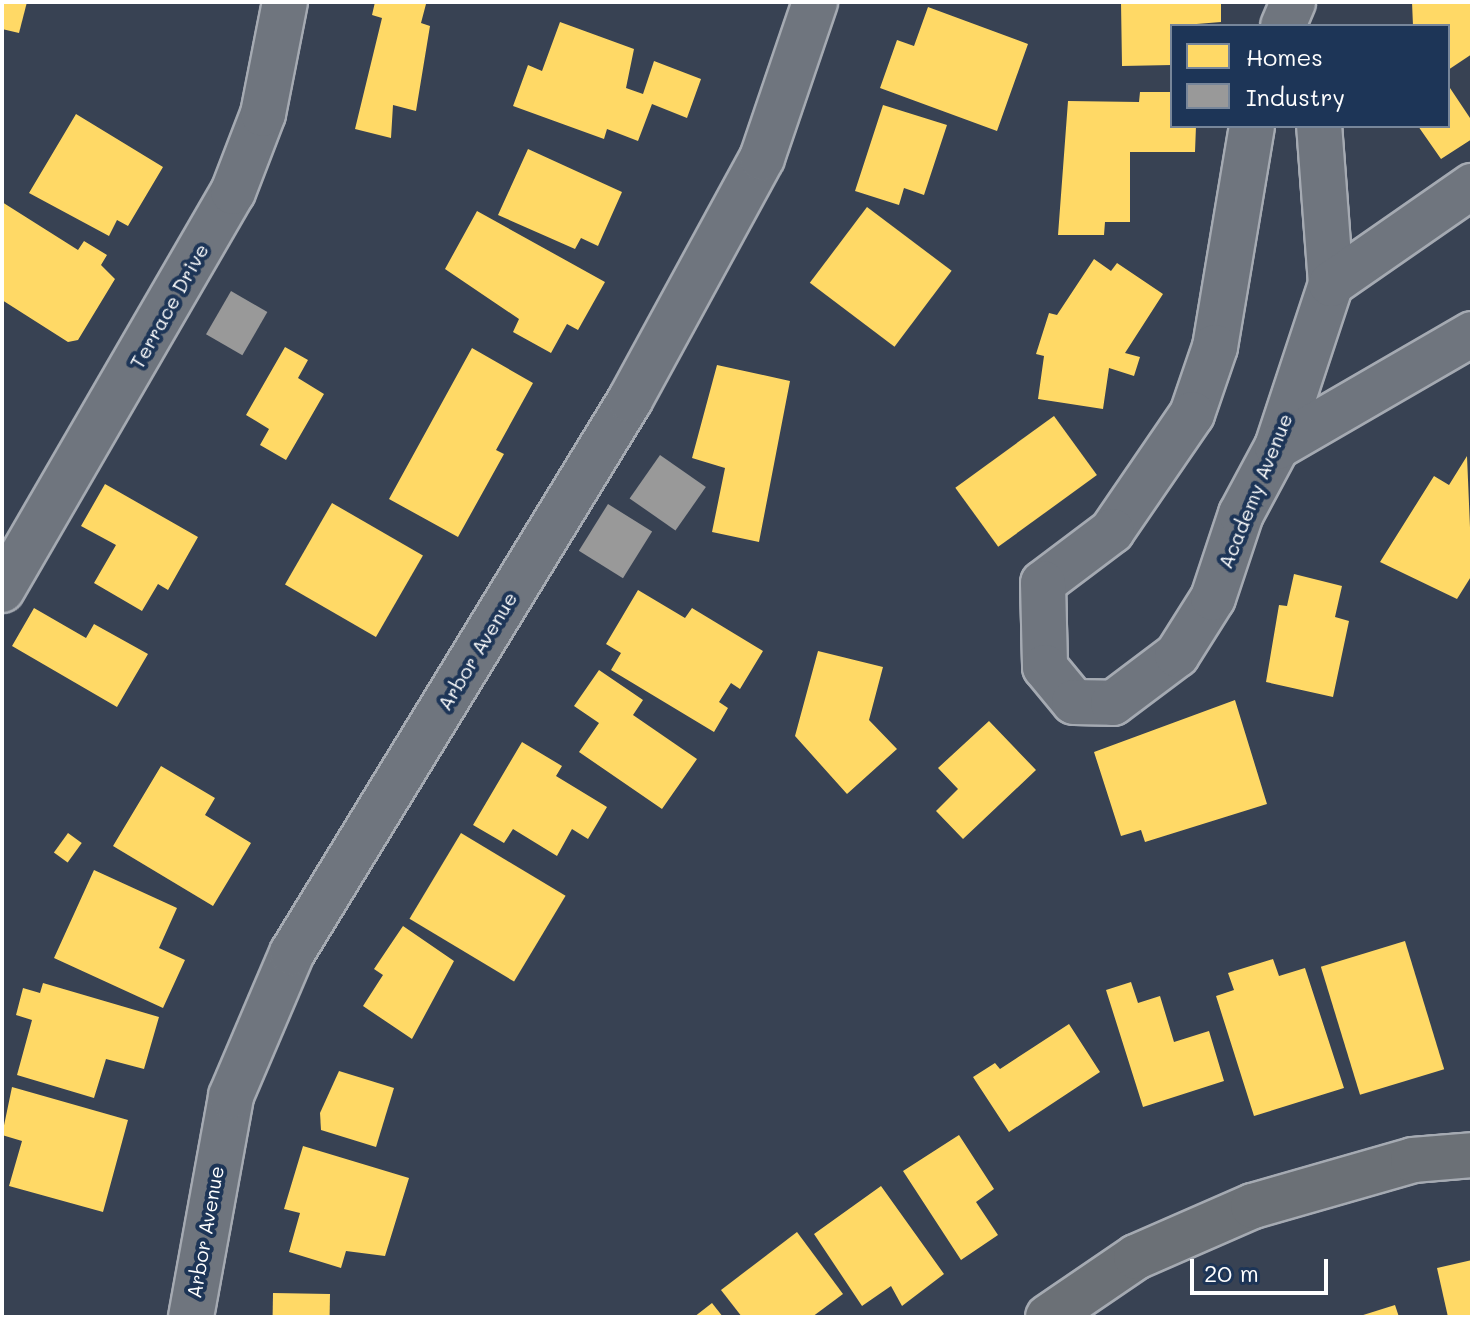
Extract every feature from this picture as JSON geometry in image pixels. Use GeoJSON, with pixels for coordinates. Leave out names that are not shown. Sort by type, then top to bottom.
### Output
{"type":"FeatureCollection","features":[{"type":"Feature","properties":{"kind":"main road"},"geometry":{"type":"LineString","coordinates":[[1048,1317],[1136,1257],[1253,1206],[1413,1160],[1472,1155]]}},
{"type":"Feature","properties":{"kind":"street","name":"Terrace Drive"},"geometry":{"type":"LineString","coordinates":[[2,590],[233,192],[263,114],[285,2]]}},
{"type":"Feature","properties":{"kind":"street","name":"Arbor Avenue"},"geometry":{"type":"LineString","coordinates":[[191,1317],[231,1096],[292,953],[630,400],[762,158],[815,2]]}},
{"type":"Feature","properties":{"kind":"street"},"geometry":{"type":"LineString","coordinates":[[1284,24],[1293,2]]}},
{"type":"Feature","properties":{"kind":"street"},"geometry":{"type":"LineString","coordinates":[[1309,2],[1311,24]]}},
{"type":"Feature","properties":{"kind":"street","name":"Academy Avenue"},"geometry":{"type":"LineString","coordinates":[[1252,128],[1215,347],[1192,414],[1112,531],[1043,583],[1045,667],[1074,702],[1113,703],[1177,655],[1213,598],[1241,514],[1277,447],[1331,284],[1319,128]]}},
{"type":"Feature","properties":{"kind":"street"},"geometry":{"type":"LineString","coordinates":[[1331,284],[1472,186]]}},
{"type":"Feature","properties":{"kind":"street"},"geometry":{"type":"LineString","coordinates":[[1277,447],[1472,334]]}},
{"type":"Feature","properties":{"kind":"building: Homes"},"geometry":{"type":"Polygon","coordinates":[[[2,2],[27,2],[19,33],[2,29],[2,2]]]}},
{"type":"Feature","properties":{"kind":"building: Homes"},"geometry":{"type":"Polygon","coordinates":[[[375,2],[426,4],[421,23],[430,26],[416,111],[393,105],[391,138],[355,129],[382,18],[372,15],[375,2]]]}},
{"type":"Feature","properties":{"kind":"building: Homes"},"geometry":{"type":"Polygon","coordinates":[[[1121,2],[1221,2],[1221,22],[1170,24],[1170,65],[1122,66],[1121,2]]]}},
{"type":"Feature","properties":{"kind":"building: Homes"},"geometry":{"type":"Polygon","coordinates":[[[1412,2],[1472,2],[1472,54],[1450,69],[1450,24],[1413,24],[1412,2]]]}},
{"type":"Feature","properties":{"kind":"building: Homes"},"geometry":{"type":"Polygon","coordinates":[[[928,7],[1028,44],[997,131],[880,88],[897,40],[914,46],[928,7]]]}},
{"type":"Feature","properties":{"kind":"building: Homes"},"geometry":{"type":"Polygon","coordinates":[[[560,22],[634,49],[626,88],[643,94],[654,61],[701,79],[687,118],[652,104],[638,141],[607,129],[604,139],[513,106],[528,65],[542,71],[560,22]]]}},
{"type":"Feature","properties":{"kind":"building: Homes"},"geometry":{"type":"Polygon","coordinates":[[[1450,88],[1472,121],[1472,139],[1441,159],[1419,128],[1450,128],[1450,88]]]}},
{"type":"Feature","properties":{"kind":"building: Homes"},"geometry":{"type":"Polygon","coordinates":[[[1140,92],[1170,92],[1170,128],[1196,128],[1195,152],[1130,152],[1130,222],[1105,222],[1104,235],[1058,235],[1068,101],[1139,102],[1140,92]]]}},
{"type":"Feature","properties":{"kind":"building: Homes"},"geometry":{"type":"Polygon","coordinates":[[[883,105],[947,125],[924,195],[904,188],[899,205],[855,191],[883,105]]]}},
{"type":"Feature","properties":{"kind":"building: Homes"},"geometry":{"type":"Polygon","coordinates":[[[76,114],[163,167],[128,226],[117,220],[109,236],[29,193],[76,114]]]}},
{"type":"Feature","properties":{"kind":"building: Homes"},"geometry":{"type":"Polygon","coordinates":[[[528,149],[622,192],[598,246],[581,238],[575,249],[498,215],[528,149]]]}},
{"type":"Feature","properties":{"kind":"building: Homes"},"geometry":{"type":"Polygon","coordinates":[[[2,202],[78,250],[84,241],[107,255],[101,265],[115,279],[78,340],[68,342],[2,300],[2,202]]]}},
{"type":"Feature","properties":{"kind":"building: Homes"},"geometry":{"type":"Polygon","coordinates":[[[867,207],[952,271],[894,347],[810,283],[867,207]]]}},
{"type":"Feature","properties":{"kind":"building: Homes"},"geometry":{"type":"Polygon","coordinates":[[[477,211],[605,282],[578,330],[567,324],[551,353],[513,332],[519,319],[445,269],[477,211]]]}},
{"type":"Feature","properties":{"kind":"building: Homes"},"geometry":{"type":"Polygon","coordinates":[[[1094,259],[1111,271],[1117,263],[1163,294],[1125,353],[1140,357],[1134,376],[1109,368],[1103,409],[1038,399],[1044,356],[1036,354],[1049,313],[1057,315],[1094,259]]]}},
{"type":"Feature","properties":{"kind":"building: Homes"},"geometry":{"type":"Polygon","coordinates":[[[285,347],[308,360],[298,378],[324,394],[286,460],[260,445],[269,429],[246,415],[285,347]]]}},
{"type":"Feature","properties":{"kind":"building: Homes"},"geometry":{"type":"Polygon","coordinates":[[[472,348],[533,383],[496,450],[504,454],[458,537],[389,499],[472,348]]]}},
{"type":"Feature","properties":{"kind":"building: Homes"},"geometry":{"type":"Polygon","coordinates":[[[717,365],[790,381],[759,542],[712,532],[725,468],[692,458],[717,365]]]}},
{"type":"Feature","properties":{"kind":"building: Homes"},"geometry":{"type":"Polygon","coordinates":[[[1054,416],[1097,475],[998,547],[955,488],[1054,416]]]}},
{"type":"Feature","properties":{"kind":"building: Homes"},"geometry":{"type":"Polygon","coordinates":[[[1467,456],[1472,575],[1457,599],[1380,562],[1434,476],[1449,485],[1467,456]]]}},
{"type":"Feature","properties":{"kind":"building: Homes"},"geometry":{"type":"Polygon","coordinates":[[[105,484],[198,537],[168,590],[158,584],[142,611],[94,583],[116,545],[81,526],[105,484]]]}},
{"type":"Feature","properties":{"kind":"building: Homes"},"geometry":{"type":"Polygon","coordinates":[[[332,503],[423,556],[376,637],[285,584],[332,503]]]}},
{"type":"Feature","properties":{"kind":"building: Homes"},"geometry":{"type":"Polygon","coordinates":[[[1294,574],[1342,586],[1335,617],[1349,621],[1333,697],[1266,682],[1279,605],[1287,606],[1294,574]]]}},
{"type":"Feature","properties":{"kind":"building: Homes"},"geometry":{"type":"Polygon","coordinates":[[[638,590],[685,618],[692,608],[763,651],[740,689],[731,683],[719,702],[728,708],[714,732],[611,670],[621,653],[606,644],[638,590]]]}},
{"type":"Feature","properties":{"kind":"building: Homes"},"geometry":{"type":"Polygon","coordinates":[[[34,608],[86,638],[94,624],[148,654],[117,707],[12,646],[34,608]]]}},
{"type":"Feature","properties":{"kind":"building: Homes"},"geometry":{"type":"Polygon","coordinates":[[[818,651],[883,667],[869,720],[897,749],[847,794],[795,736],[818,651]]]}},
{"type":"Feature","properties":{"kind":"building: Homes"},"geometry":{"type":"Polygon","coordinates":[[[599,670],[643,700],[633,715],[697,759],[662,809],[579,752],[599,723],[574,706],[599,670]]]}},
{"type":"Feature","properties":{"kind":"building: Homes"},"geometry":{"type":"Polygon","coordinates":[[[1235,700],[1267,804],[1145,842],[1141,830],[1121,836],[1094,752],[1235,700]]]}},
{"type":"Feature","properties":{"kind":"building: Homes"},"geometry":{"type":"Polygon","coordinates":[[[989,721],[1036,770],[963,839],[936,811],[958,789],[938,768],[989,721]]]}},
{"type":"Feature","properties":{"kind":"building: Homes"},"geometry":{"type":"Polygon","coordinates":[[[522,742],[562,766],[556,776],[607,807],[588,839],[572,829],[557,856],[513,829],[504,843],[473,825],[522,742]]]}},
{"type":"Feature","properties":{"kind":"building: Homes"},"geometry":{"type":"Polygon","coordinates":[[[161,766],[215,798],[205,815],[251,843],[213,906],[113,846],[161,766]]]}},
{"type":"Feature","properties":{"kind":"building: Homes"},"geometry":{"type":"Polygon","coordinates":[[[68,833],[82,843],[68,862],[54,852],[68,833]]]}},
{"type":"Feature","properties":{"kind":"building: Homes"},"geometry":{"type":"Polygon","coordinates":[[[461,833],[566,896],[514,982],[409,919],[461,833]]]}},
{"type":"Feature","properties":{"kind":"building: Homes"},"geometry":{"type":"Polygon","coordinates":[[[94,870],[177,908],[159,948],[185,960],[163,1008],[54,958],[94,870]]]}},
{"type":"Feature","properties":{"kind":"building: Homes"},"geometry":{"type":"Polygon","coordinates":[[[403,926],[454,961],[412,1039],[363,1006],[383,975],[374,969],[403,926]]]}},
{"type":"Feature","properties":{"kind":"building: Homes"},"geometry":{"type":"Polygon","coordinates":[[[1405,941],[1444,1069],[1360,1095],[1321,967],[1405,941]]]}},
{"type":"Feature","properties":{"kind":"building: Homes"},"geometry":{"type":"Polygon","coordinates":[[[1273,959],[1279,976],[1305,968],[1344,1088],[1254,1116],[1216,996],[1234,990],[1228,973],[1273,959]]]}},
{"type":"Feature","properties":{"kind":"building: Homes"},"geometry":{"type":"Polygon","coordinates":[[[1131,982],[1138,1003],[1160,996],[1174,1042],[1209,1031],[1224,1081],[1143,1107],[1106,990],[1131,982]]]}},
{"type":"Feature","properties":{"kind":"building: Homes"},"geometry":{"type":"Polygon","coordinates":[[[43,983],[159,1017],[144,1069],[106,1059],[94,1098],[17,1075],[32,1020],[16,1015],[23,988],[40,993],[43,983]]]}},
{"type":"Feature","properties":{"kind":"building: Homes"},"geometry":{"type":"Polygon","coordinates":[[[1069,1024],[1100,1072],[1009,1132],[973,1077],[995,1063],[1000,1069],[1069,1024]]]}},
{"type":"Feature","properties":{"kind":"building: Homes"},"geometry":{"type":"Polygon","coordinates":[[[339,1071],[394,1088],[376,1147],[321,1130],[320,1113],[339,1071]]]}},
{"type":"Feature","properties":{"kind":"building: Homes"},"geometry":{"type":"Polygon","coordinates":[[[12,1087],[128,1120],[103,1212],[9,1186],[22,1141],[2,1135],[12,1087]]]}},
{"type":"Feature","properties":{"kind":"building: Homes"},"geometry":{"type":"Polygon","coordinates":[[[959,1135],[994,1189],[976,1202],[998,1235],[961,1260],[903,1171],[959,1135]]]}},
{"type":"Feature","properties":{"kind":"building: Homes"},"geometry":{"type":"Polygon","coordinates":[[[303,1146],[409,1178],[385,1256],[346,1251],[341,1268],[289,1252],[300,1213],[284,1209],[303,1146]]]}},
{"type":"Feature","properties":{"kind":"building: Homes"},"geometry":{"type":"Polygon","coordinates":[[[881,1186],[944,1274],[902,1306],[891,1286],[862,1306],[814,1234],[881,1186]]]}},
{"type":"Feature","properties":{"kind":"building: Homes"},"geometry":{"type":"Polygon","coordinates":[[[797,1232],[843,1294],[812,1317],[742,1317],[721,1290],[797,1232]]]}},
{"type":"Feature","properties":{"kind":"building: Homes"},"geometry":{"type":"Polygon","coordinates":[[[1472,1260],[1472,1317],[1448,1317],[1437,1268],[1472,1260]]]}},
{"type":"Feature","properties":{"kind":"building: Homes"},"geometry":{"type":"Polygon","coordinates":[[[273,1293],[330,1294],[330,1317],[273,1317],[273,1293]]]}},
{"type":"Feature","properties":{"kind":"building: Homes"},"geometry":{"type":"Polygon","coordinates":[[[712,1303],[723,1317],[694,1317],[712,1303]]]}},
{"type":"Feature","properties":{"kind":"building: Homes"},"geometry":{"type":"Polygon","coordinates":[[[1395,1305],[1399,1317],[1360,1317],[1360,1316],[1395,1305]]]}},
{"type":"Feature","properties":{"kind":"building: Industry"},"geometry":{"type":"Polygon","coordinates":[[[231,291],[267,312],[242,355],[206,334],[231,291]]]}},
{"type":"Feature","properties":{"kind":"building: Industry"},"geometry":{"type":"Polygon","coordinates":[[[660,455],[706,487],[675,531],[630,498],[660,455]]]}},
{"type":"Feature","properties":{"kind":"building: Industry"},"geometry":{"type":"Polygon","coordinates":[[[608,504],[652,532],[623,578],[579,551],[608,504]]]}}]}
